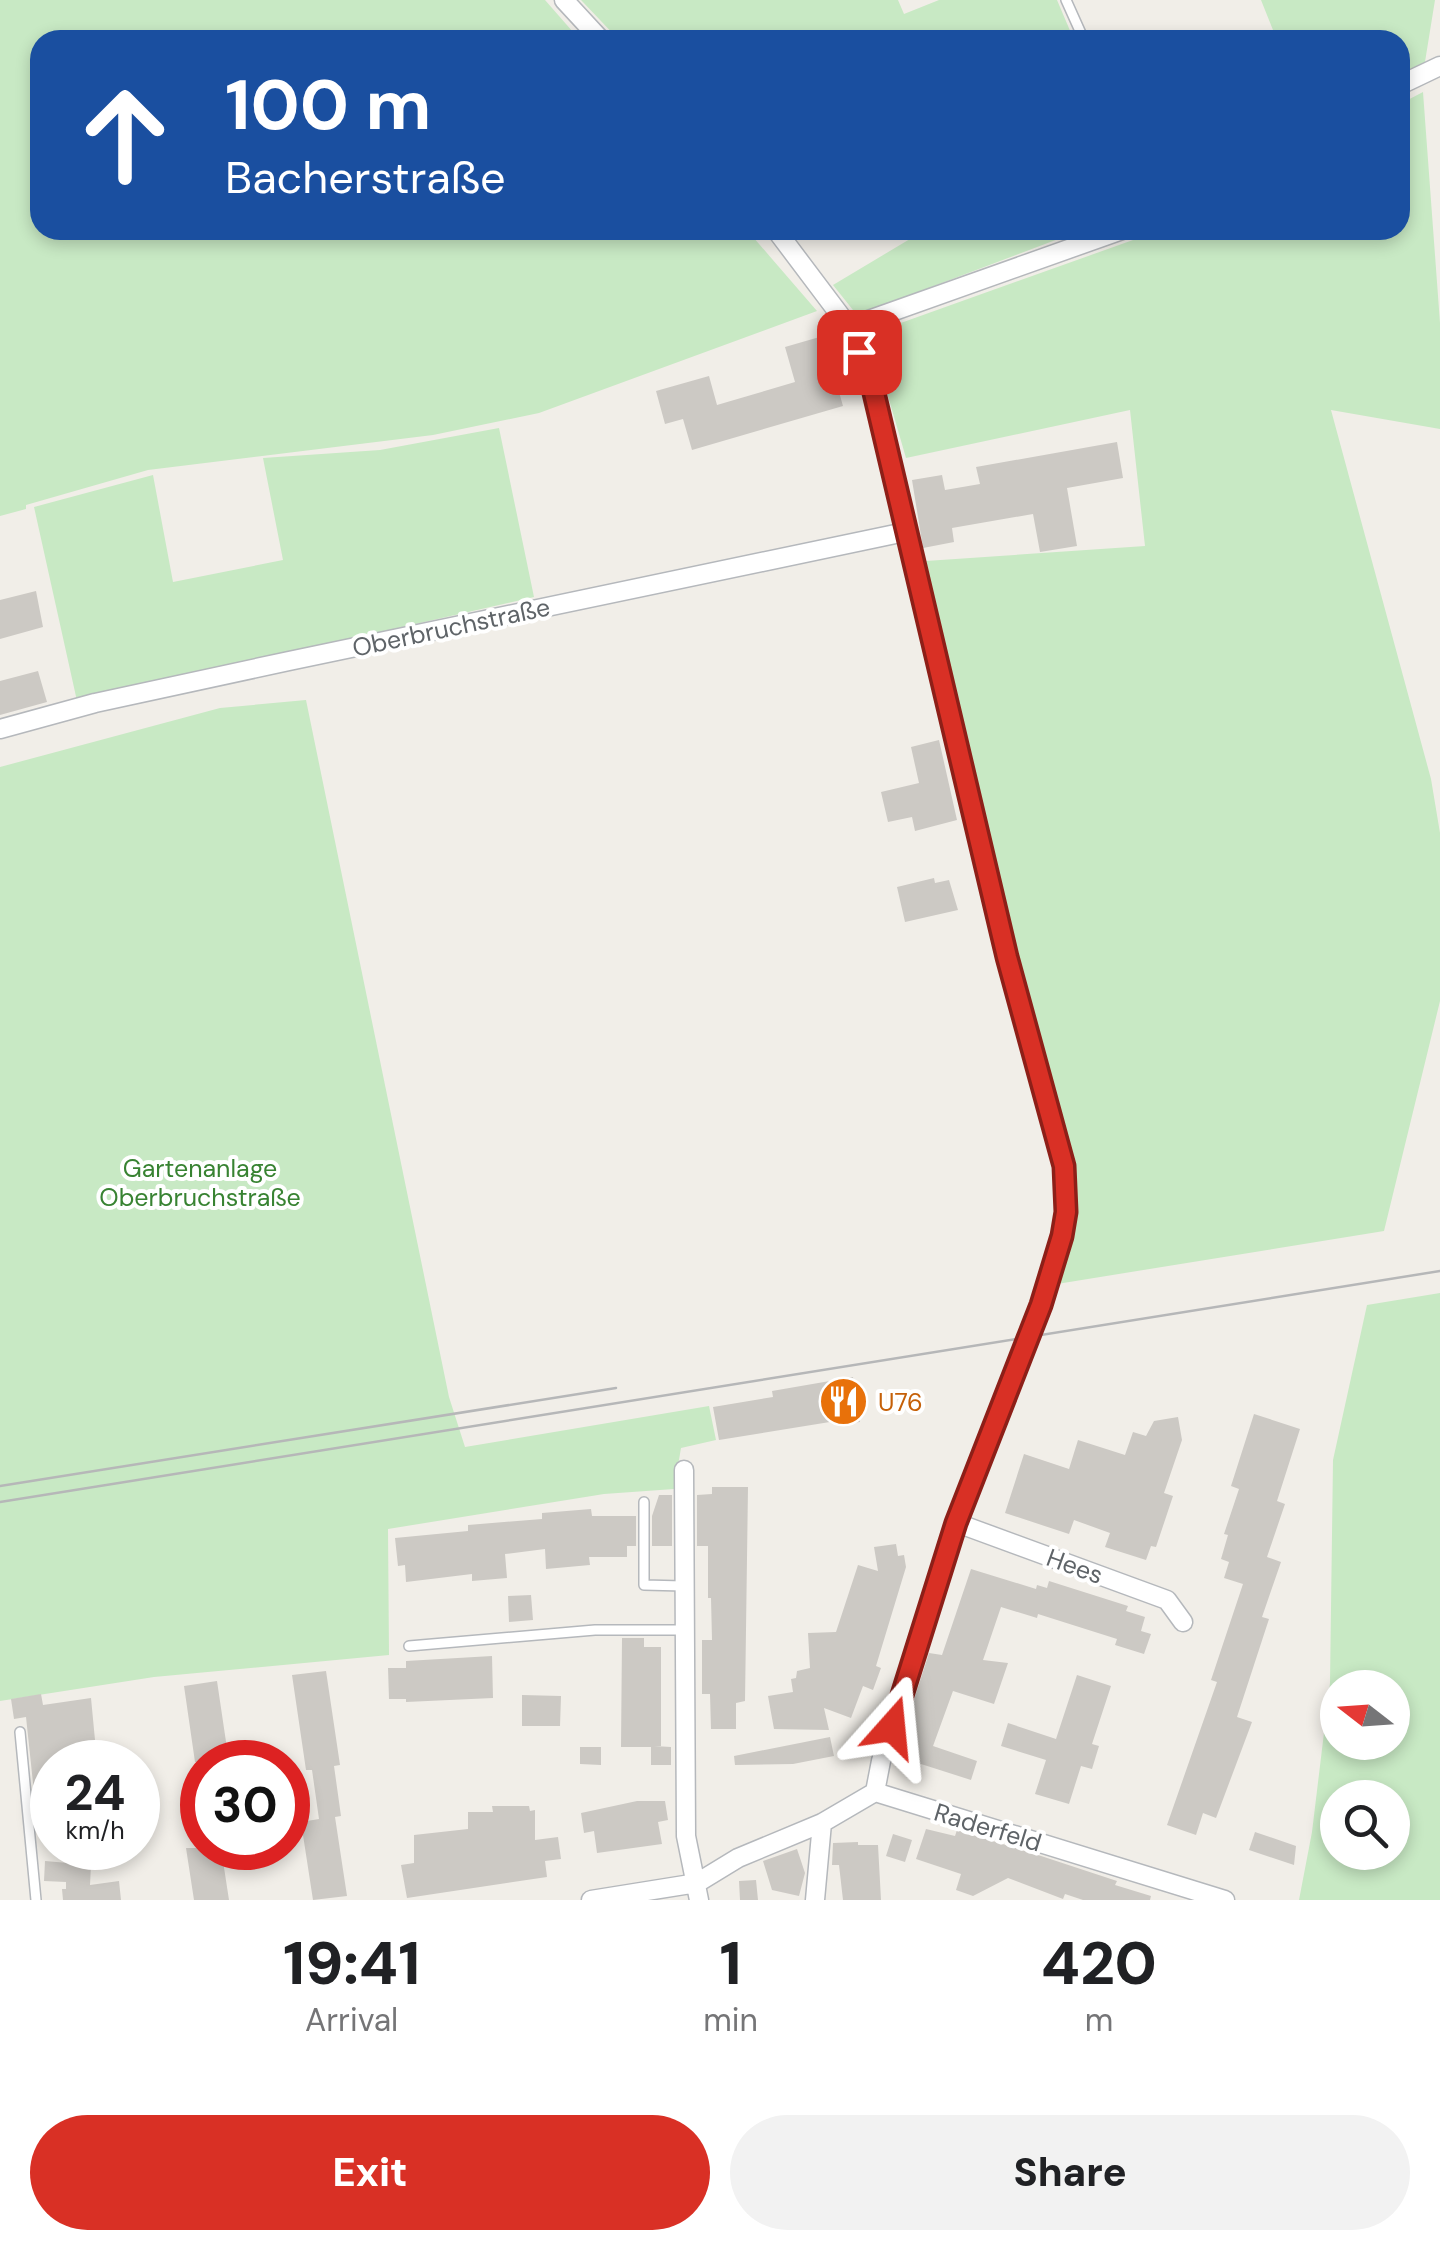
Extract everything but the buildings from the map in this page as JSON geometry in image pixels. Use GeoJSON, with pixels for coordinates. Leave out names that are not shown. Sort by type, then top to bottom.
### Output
{"type":"FeatureCollection","features":[{"type":"Feature","properties":{"kind":"street"},"geometry":{"type":"LineString","coordinates":[[564,0],[592,30]]}},
{"type":"Feature","properties":{"kind":"street"},"geometry":{"type":"LineString","coordinates":[[1410,80],[1440,66]]}},
{"type":"Feature","properties":{"kind":"street"},"geometry":{"type":"LineString","coordinates":[[590,1900],[698,1892],[738,1858],[822,1823],[875,1792],[881,1761],[956,1523],[1041,1305],[1066,1212],[1064,1166],[1007,957],[870,376],[849,328],[783,240]]}},
{"type":"Feature","properties":{"kind":"street"},"geometry":{"type":"LineString","coordinates":[[849,328],[1094,240]]}},
{"type":"Feature","properties":{"kind":"street","name":"Oberbruchstraße"},"geometry":{"type":"LineString","coordinates":[[0,729],[96,703],[270,665],[904,532]]}},
{"type":"Feature","properties":{"kind":"street"},"geometry":{"type":"LineString","coordinates":[[684,1470],[686,1836],[698,1892]]}},
{"type":"Feature","properties":{"kind":"street","name":"Hees"},"geometry":{"type":"LineString","coordinates":[[956,1523],[1167,1600],[1183,1622]]}},
{"type":"Feature","properties":{"kind":"street","name":"Raderfeld"},"geometry":{"type":"LineString","coordinates":[[875,1792],[1224,1900]]}},
{"type":"Feature","properties":{"kind":"street"},"geometry":{"type":"LineString","coordinates":[[815,1900],[822,1823]]}},
{"type":"Feature","properties":{"kind":"lane"},"geometry":{"type":"LineString","coordinates":[[1066,0],[1080,30]]}},
{"type":"Feature","properties":{"kind":"lane"},"geometry":{"type":"LineString","coordinates":[[644,1502],[644,1586],[684,1586]]}},
{"type":"Feature","properties":{"kind":"lane"},"geometry":{"type":"LineString","coordinates":[[409,1646],[595,1630],[684,1630]]}},
{"type":"Feature","properties":{"kind":"lane"},"geometry":{"type":"LineString","coordinates":[[20,1732],[36,1900]]}},
{"type":"Feature","properties":{"kind":"green space"},"geometry":{"type":"Polygon","coordinates":[[[0,0],[545,0],[571,30],[30,30],[30,240],[756,240],[817,311],[539,413],[433,435],[148,470],[0,516],[0,0]]]}},
{"type":"Feature","properties":{"kind":"green space"},"geometry":{"type":"Polygon","coordinates":[[[581,0],[898,0],[904,14],[939,0],[1057,0],[1070,30],[610,30],[581,0]]]}},
{"type":"Feature","properties":{"kind":"green space"},"geometry":{"type":"Polygon","coordinates":[[[1261,0],[1435,0],[1424,68],[1410,74],[1410,30],[1273,30],[1261,0]]]}},
{"type":"Feature","properties":{"kind":"green space"},"geometry":{"type":"Polygon","coordinates":[[[1423,92],[1440,323],[1440,429],[1331,410],[1431,779],[1440,833],[1440,1001],[1384,1231],[1057,1284],[1072,1212],[1072,1167],[1003,914],[926,561],[1145,546],[1130,410],[906,458],[870,334],[1133,240],[1410,240],[1410,99],[1423,92]]]}},
{"type":"Feature","properties":{"kind":"green space"},"geometry":{"type":"Polygon","coordinates":[[[908,240],[1056,240],[857,315],[833,285],[908,240]]]}},
{"type":"Feature","properties":{"kind":"green space"},"geometry":{"type":"Polygon","coordinates":[[[499,428],[534,597],[77,701],[34,507],[153,475],[173,582],[283,560],[263,458],[380,450],[499,428]]]}},
{"type":"Feature","properties":{"kind":"green space","name":"Gartenanlage Oberbruchstraße"},"geometry":{"type":"Polygon","coordinates":[[[306,700],[449,1397],[465,1447],[709,1406],[716,1440],[681,1448],[674,1489],[604,1494],[388,1529],[389,1655],[154,1677],[0,1701],[0,767],[220,708],[306,700]]]}},
{"type":"Feature","properties":{"kind":"green space"},"geometry":{"type":"Polygon","coordinates":[[[1440,1293],[1440,1900],[1299,1900],[1321,1760],[1410,1760],[1410,1670],[1330,1670],[1333,1460],[1367,1305],[1440,1293]]]}},
{"type":"Feature","properties":{"kind":"tram line"},"geometry":{"type":"LineString","coordinates":[[0,1502],[1440,1271]]}},
{"type":"Feature","properties":{"kind":"tram line"},"geometry":{"type":"LineString","coordinates":[[0,1486],[616,1388]]}},
{"type":"Feature","properties":{"kind":"place","name":"U76"},"geometry":{"type":"Point","coordinates":[843,1402]}},
{"type":"Feature","properties":{"kind":"route"},"geometry":{"type":"LineString","coordinates":[[859,352],[870,376],[1007,957],[1064,1166],[1066,1190],[1062,1236],[1041,1305],[956,1523],[892,1727]]}}]}
